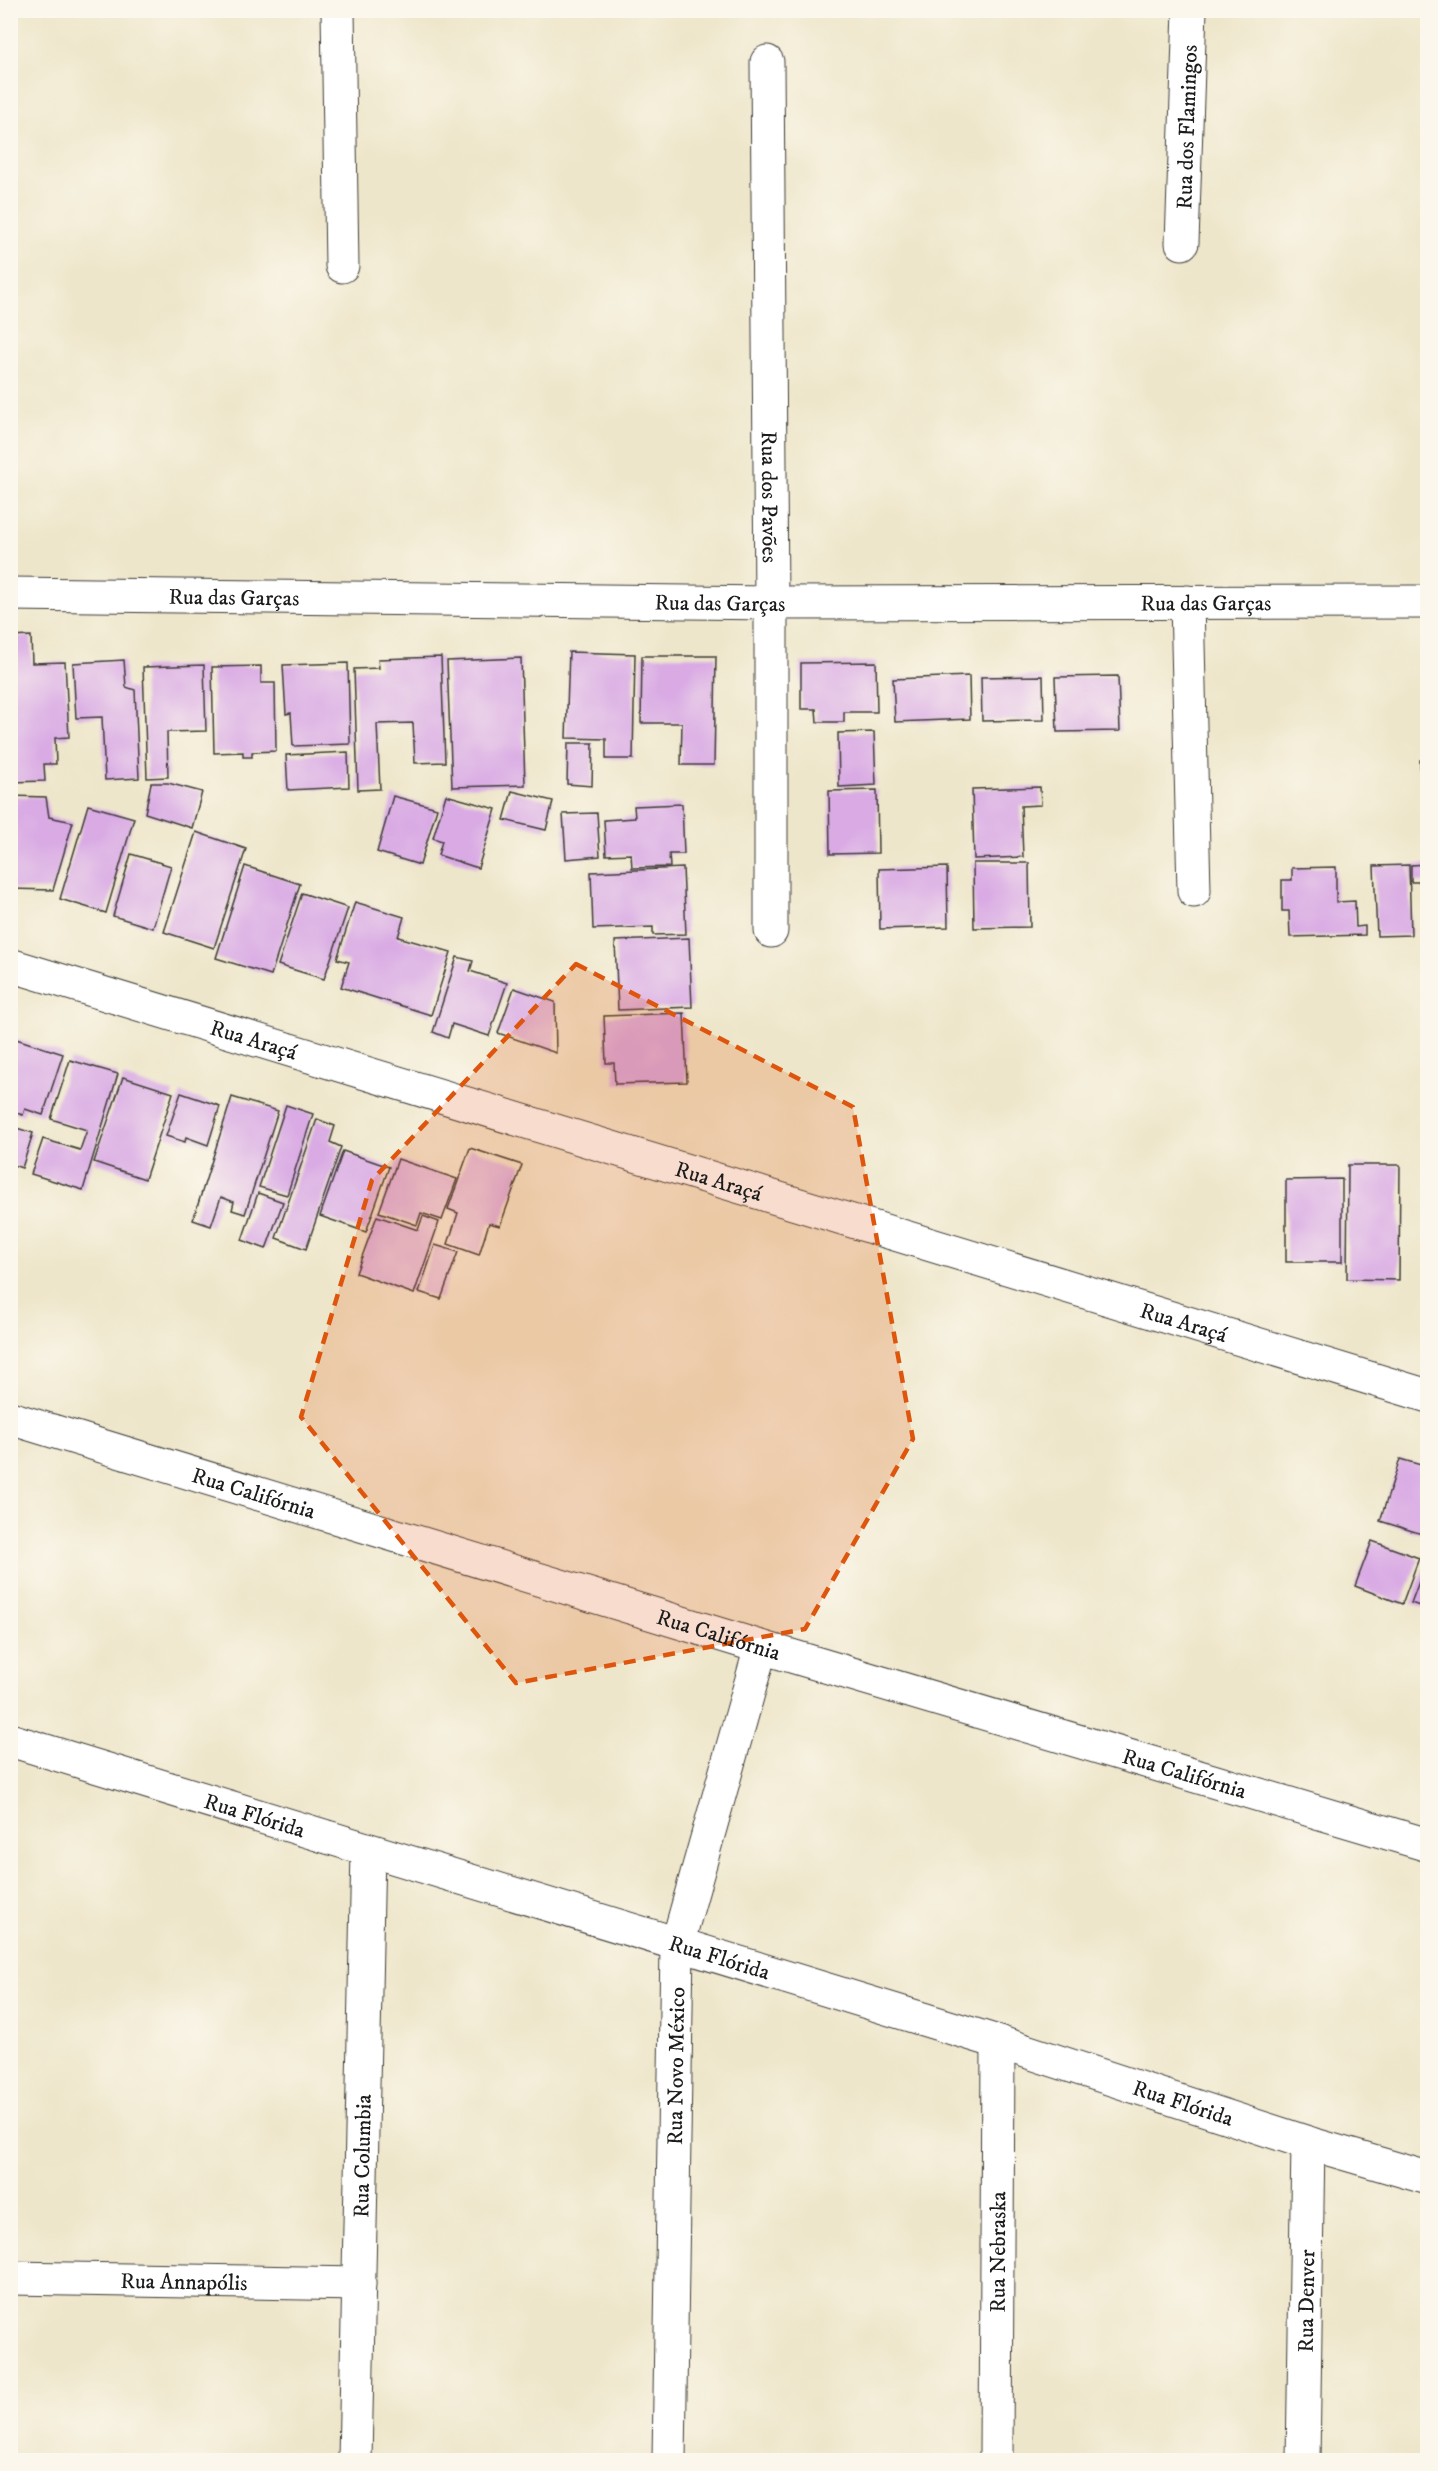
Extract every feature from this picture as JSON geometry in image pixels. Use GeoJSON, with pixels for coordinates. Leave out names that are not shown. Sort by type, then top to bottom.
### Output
{"type":"FeatureCollection","features":[{"type":"Feature","properties":{"kind":"street"},"geometry":{"type":"LineString","coordinates":[[338,10],[342,266]]}},
{"type":"Feature","properties":{"kind":"street","name":"Rua dos Flamingos"},"geometry":{"type":"LineString","coordinates":[[1182,243],[1190,10]]}},
{"type":"Feature","properties":{"kind":"street","name":"Rua dos Pavões"},"geometry":{"type":"LineString","coordinates":[[767,62],[771,931]]}},
{"type":"Feature","properties":{"kind":"street","name":"Rua das Garças"},"geometry":{"type":"LineString","coordinates":[[10,594],[771,603],[1428,602]]}},
{"type":"Feature","properties":{"kind":"street"},"geometry":{"type":"LineString","coordinates":[[1187,602],[1194,891]]}},
{"type":"Feature","properties":{"kind":"street","name":"Rua Araçá"},"geometry":{"type":"LineString","coordinates":[[10,965],[1428,1396]]}},
{"type":"Feature","properties":{"kind":"street","name":"Rua Califórnia"},"geometry":{"type":"LineString","coordinates":[[10,1418],[761,1647],[1428,1845]]}},
{"type":"Feature","properties":{"kind":"street","name":"Rua Novo México"},"geometry":{"type":"LineString","coordinates":[[669,2460],[677,1946],[761,1647]]}},
{"type":"Feature","properties":{"kind":"street","name":"Rua Flórida"},"geometry":{"type":"LineString","coordinates":[[10,1740],[677,1946],[998,2042],[1308,2143],[1428,2178]]}},
{"type":"Feature","properties":{"kind":"street","name":"Rua Columbia"},"geometry":{"type":"LineString","coordinates":[[355,2460],[368,1850]]}},
{"type":"Feature","properties":{"kind":"street","name":"Rua Nebraska"},"geometry":{"type":"LineString","coordinates":[[996,2460],[998,2042]]}},
{"type":"Feature","properties":{"kind":"street","name":"Rua Denver"},"geometry":{"type":"LineString","coordinates":[[1303,2460],[1308,2143]]}},
{"type":"Feature","properties":{"kind":"street","name":"Rua Annapólis"},"geometry":{"type":"LineString","coordinates":[[10,2278],[359,2284]]}},
{"type":"Feature","properties":{"kind":"highlighted area"},"geometry":{"type":"Polygon","coordinates":[[[576,964],[853,1107],[913,1439],[805,1629],[516,1683],[301,1417],[372,1180],[576,964]]]}},
{"type":"Feature","properties":{"kind":"building"},"geometry":{"type":"Polygon","coordinates":[[[31,636],[32,663],[65,662],[69,737],[55,738],[56,764],[44,764],[45,781],[10,782],[10,637],[31,636]]]}},
{"type":"Feature","properties":{"kind":"building"},"geometry":{"type":"Polygon","coordinates":[[[569,652],[635,654],[633,759],[606,759],[606,739],[566,738],[569,652]]]}},
{"type":"Feature","properties":{"kind":"building"},"geometry":{"type":"Polygon","coordinates":[[[642,656],[716,656],[714,765],[681,765],[682,723],[641,723],[642,656]]]}},
{"type":"Feature","properties":{"kind":"building"},"geometry":{"type":"Polygon","coordinates":[[[441,657],[445,762],[415,763],[413,723],[377,724],[380,789],[358,790],[354,669],[379,668],[378,659],[441,657]]]}},
{"type":"Feature","properties":{"kind":"building"},"geometry":{"type":"Polygon","coordinates":[[[521,658],[525,785],[452,787],[447,661],[521,658]]]}},
{"type":"Feature","properties":{"kind":"building"},"geometry":{"type":"Polygon","coordinates":[[[124,660],[126,687],[135,690],[139,778],[105,780],[102,717],[76,718],[73,663],[124,660]]]}},
{"type":"Feature","properties":{"kind":"building"},"geometry":{"type":"Polygon","coordinates":[[[876,662],[877,712],[844,712],[844,722],[817,722],[816,709],[801,709],[801,663],[876,662]]]}},
{"type":"Feature","properties":{"kind":"building"},"geometry":{"type":"Polygon","coordinates":[[[348,663],[350,744],[293,746],[291,713],[286,714],[283,665],[348,663]]]}},
{"type":"Feature","properties":{"kind":"building"},"geometry":{"type":"Polygon","coordinates":[[[204,665],[206,731],[167,732],[168,777],[147,778],[143,667],[204,665]]]}},
{"type":"Feature","properties":{"kind":"building"},"geometry":{"type":"Polygon","coordinates":[[[261,666],[261,683],[275,683],[276,751],[252,752],[252,757],[243,757],[243,752],[214,753],[212,667],[261,666]]]}},
{"type":"Feature","properties":{"kind":"building"},"geometry":{"type":"Polygon","coordinates":[[[969,676],[970,719],[895,722],[893,679],[969,676]]]}},
{"type":"Feature","properties":{"kind":"building"},"geometry":{"type":"Polygon","coordinates":[[[1043,676],[1044,720],[982,721],[981,677],[1043,676]]]}},
{"type":"Feature","properties":{"kind":"building"},"geometry":{"type":"Polygon","coordinates":[[[1118,676],[1120,731],[1057,732],[1055,677],[1118,676]]]}},
{"type":"Feature","properties":{"kind":"building"},"geometry":{"type":"Polygon","coordinates":[[[874,732],[876,785],[839,787],[838,733],[874,732]]]}},
{"type":"Feature","properties":{"kind":"building"},"geometry":{"type":"Polygon","coordinates":[[[568,743],[593,743],[592,786],[567,784],[568,743]]]}},
{"type":"Feature","properties":{"kind":"building"},"geometry":{"type":"Polygon","coordinates":[[[348,752],[349,787],[288,790],[286,755],[348,752]]]}},
{"type":"Feature","properties":{"kind":"building"},"geometry":{"type":"Polygon","coordinates":[[[1420,760],[1428,760],[1428,792],[1421,793],[1420,760]]]}},
{"type":"Feature","properties":{"kind":"building"},"geometry":{"type":"Polygon","coordinates":[[[151,783],[168,783],[202,792],[192,828],[145,813],[151,783]]]}},
{"type":"Feature","properties":{"kind":"building"},"geometry":{"type":"Polygon","coordinates":[[[1040,787],[1041,805],[1021,806],[1023,857],[974,859],[972,789],[1040,787]]]}},
{"type":"Feature","properties":{"kind":"building"},"geometry":{"type":"Polygon","coordinates":[[[877,790],[878,853],[830,854],[829,791],[877,790]]]}},
{"type":"Feature","properties":{"kind":"building"},"geometry":{"type":"Polygon","coordinates":[[[512,791],[553,801],[546,830],[504,820],[512,791]]]}},
{"type":"Feature","properties":{"kind":"building"},"geometry":{"type":"Polygon","coordinates":[[[446,795],[496,809],[478,868],[438,855],[442,841],[433,838],[446,795]]]}},
{"type":"Feature","properties":{"kind":"building"},"geometry":{"type":"Polygon","coordinates":[[[10,796],[46,797],[49,817],[73,822],[53,890],[10,889],[10,796]]]}},
{"type":"Feature","properties":{"kind":"building"},"geometry":{"type":"Polygon","coordinates":[[[393,796],[437,808],[420,865],[377,852],[393,796]]]}},
{"type":"Feature","properties":{"kind":"building"},"geometry":{"type":"Polygon","coordinates":[[[682,804],[684,854],[669,854],[670,867],[632,868],[631,854],[606,855],[604,820],[635,818],[634,806],[682,804]]]}},
{"type":"Feature","properties":{"kind":"building"},"geometry":{"type":"Polygon","coordinates":[[[88,805],[134,818],[106,913],[60,899],[88,805]]]}},
{"type":"Feature","properties":{"kind":"building"},"geometry":{"type":"Polygon","coordinates":[[[597,813],[600,856],[566,859],[563,814],[597,813]]]}},
{"type":"Feature","properties":{"kind":"building"},"geometry":{"type":"Polygon","coordinates":[[[196,832],[246,849],[214,948],[164,932],[196,832]]]}},
{"type":"Feature","properties":{"kind":"building"},"geometry":{"type":"Polygon","coordinates":[[[131,854],[171,866],[153,928],[113,916],[131,854]]]}},
{"type":"Feature","properties":{"kind":"building"},"geometry":{"type":"Polygon","coordinates":[[[973,863],[1029,863],[1030,927],[974,928],[973,863]]]}},
{"type":"Feature","properties":{"kind":"building"},"geometry":{"type":"Polygon","coordinates":[[[1428,864],[1428,882],[1411,882],[1411,865],[1428,864]]]}},
{"type":"Feature","properties":{"kind":"building"},"geometry":{"type":"Polygon","coordinates":[[[1409,865],[1411,935],[1377,936],[1374,866],[1409,865]]]}},
{"type":"Feature","properties":{"kind":"building"},"geometry":{"type":"Polygon","coordinates":[[[245,866],[300,884],[271,975],[216,958],[245,866]]]}},
{"type":"Feature","properties":{"kind":"building"},"geometry":{"type":"Polygon","coordinates":[[[947,867],[948,927],[880,929],[879,869],[947,867]]]}},
{"type":"Feature","properties":{"kind":"building"},"geometry":{"type":"Polygon","coordinates":[[[1336,867],[1336,902],[1355,901],[1356,927],[1365,926],[1365,935],[1290,937],[1289,911],[1282,911],[1282,880],[1292,880],[1292,868],[1336,867]]]}},
{"type":"Feature","properties":{"kind":"building"},"geometry":{"type":"Polygon","coordinates":[[[683,868],[686,934],[653,935],[653,927],[593,929],[591,872],[683,868]]]}},
{"type":"Feature","properties":{"kind":"building"},"geometry":{"type":"Polygon","coordinates":[[[302,893],[348,908],[324,979],[278,965],[302,893]]]}},
{"type":"Feature","properties":{"kind":"building"},"geometry":{"type":"Polygon","coordinates":[[[355,902],[404,917],[398,937],[451,952],[431,1015],[341,987],[349,962],[337,959],[355,902]]]}},
{"type":"Feature","properties":{"kind":"building"},"geometry":{"type":"Polygon","coordinates":[[[689,938],[692,1007],[618,1010],[615,941],[689,938]]]}},
{"type":"Feature","properties":{"kind":"building"},"geometry":{"type":"Polygon","coordinates":[[[457,957],[473,961],[470,971],[507,983],[489,1036],[452,1024],[448,1038],[433,1032],[457,957]]]}},
{"type":"Feature","properties":{"kind":"building"},"geometry":{"type":"Polygon","coordinates":[[[514,988],[555,1002],[556,1053],[498,1033],[514,988]]]}},
{"type":"Feature","properties":{"kind":"building"},"geometry":{"type":"Polygon","coordinates":[[[684,1013],[687,1082],[615,1084],[614,1063],[606,1063],[604,1016],[684,1013]]]}},
{"type":"Feature","properties":{"kind":"building"},"geometry":{"type":"Polygon","coordinates":[[[10,1037],[63,1054],[43,1115],[25,1109],[23,1115],[10,1111],[10,1037]]]}},
{"type":"Feature","properties":{"kind":"building"},"geometry":{"type":"Polygon","coordinates":[[[70,1060],[118,1074],[83,1190],[31,1174],[43,1139],[80,1150],[87,1130],[51,1119],[70,1060]]]}},
{"type":"Feature","properties":{"kind":"building"},"geometry":{"type":"Polygon","coordinates":[[[123,1077],[173,1093],[145,1179],[94,1162],[123,1077]]]}},
{"type":"Feature","properties":{"kind":"building"},"geometry":{"type":"Polygon","coordinates":[[[181,1093],[220,1106],[208,1145],[186,1137],[185,1142],[166,1136],[181,1093]]]}},
{"type":"Feature","properties":{"kind":"building"},"geometry":{"type":"Polygon","coordinates":[[[232,1097],[278,1111],[245,1214],[232,1210],[234,1202],[221,1197],[211,1226],[193,1220],[232,1097]]]}},
{"type":"Feature","properties":{"kind":"building"},"geometry":{"type":"Polygon","coordinates":[[[286,1105],[313,1114],[287,1195],[259,1187],[286,1105]]]}},
{"type":"Feature","properties":{"kind":"building"},"geometry":{"type":"Polygon","coordinates":[[[317,1119],[335,1126],[330,1142],[341,1147],[306,1249],[276,1238],[317,1119]]]}},
{"type":"Feature","properties":{"kind":"building"},"geometry":{"type":"Polygon","coordinates":[[[10,1126],[33,1133],[22,1168],[10,1164],[10,1126]]]}},
{"type":"Feature","properties":{"kind":"building"},"geometry":{"type":"Polygon","coordinates":[[[470,1148],[522,1165],[500,1226],[489,1223],[479,1255],[448,1244],[458,1213],[448,1209],[470,1148]]]}},
{"type":"Feature","properties":{"kind":"building"},"geometry":{"type":"Polygon","coordinates":[[[343,1151],[389,1167],[366,1232],[320,1216],[343,1151]]]}},
{"type":"Feature","properties":{"kind":"building"},"geometry":{"type":"Polygon","coordinates":[[[398,1159],[457,1179],[442,1220],[421,1213],[417,1225],[379,1212],[398,1159]]]}},
{"type":"Feature","properties":{"kind":"building"},"geometry":{"type":"Polygon","coordinates":[[[1348,1165],[1400,1165],[1399,1280],[1347,1279],[1348,1165]]]}},
{"type":"Feature","properties":{"kind":"building"},"geometry":{"type":"Polygon","coordinates":[[[1342,1179],[1342,1262],[1286,1262],[1286,1180],[1342,1179]]]}},
{"type":"Feature","properties":{"kind":"building"},"geometry":{"type":"Polygon","coordinates":[[[258,1193],[283,1202],[266,1249],[242,1240],[258,1193]]]}},
{"type":"Feature","properties":{"kind":"building"},"geometry":{"type":"Polygon","coordinates":[[[377,1216],[418,1230],[423,1216],[439,1222],[414,1294],[356,1273],[377,1216]]]}},
{"type":"Feature","properties":{"kind":"building"},"geometry":{"type":"Polygon","coordinates":[[[435,1245],[458,1252],[441,1299],[419,1292],[435,1245]]]}},
{"type":"Feature","properties":{"kind":"building"},"geometry":{"type":"Polygon","coordinates":[[[1400,1459],[1428,1467],[1428,1516],[1422,1534],[1380,1521],[1400,1459]]]}},
{"type":"Feature","properties":{"kind":"building"},"geometry":{"type":"Polygon","coordinates":[[[1372,1541],[1419,1558],[1402,1604],[1355,1586],[1372,1541]]]}},
{"type":"Feature","properties":{"kind":"building"},"geometry":{"type":"Polygon","coordinates":[[[1424,1568],[1428,1570],[1428,1609],[1411,1603],[1424,1568]]]}}]}
